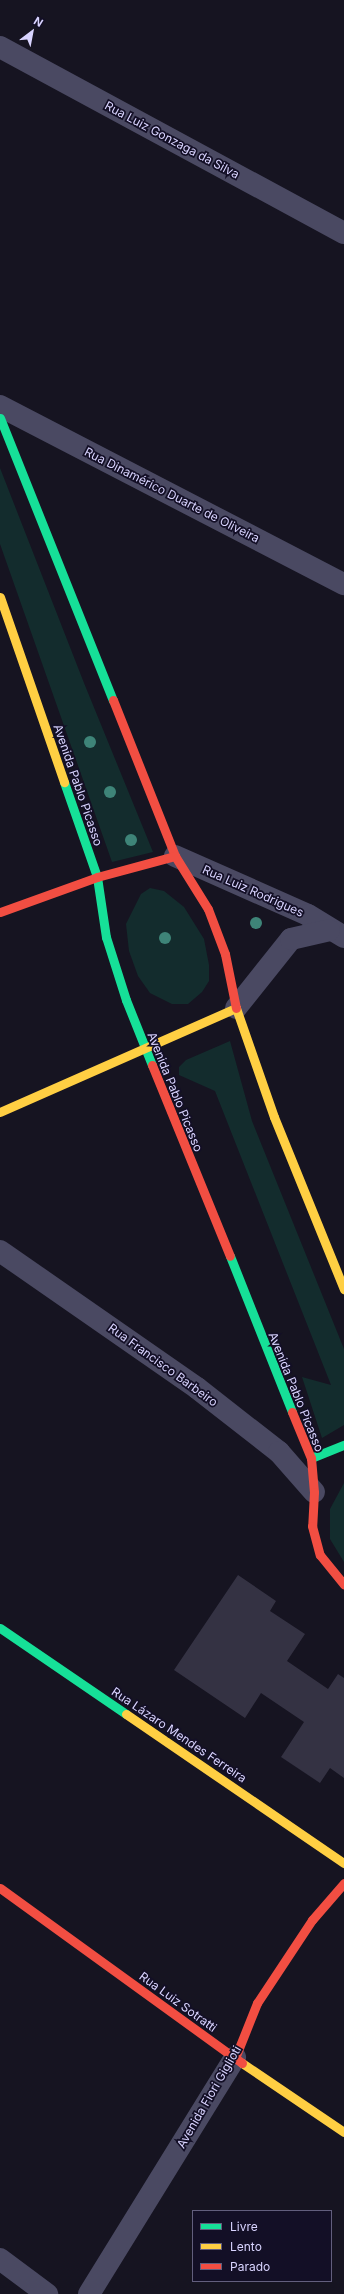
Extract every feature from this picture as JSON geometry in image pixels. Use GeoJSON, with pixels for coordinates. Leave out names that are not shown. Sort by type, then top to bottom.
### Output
{"type":"FeatureCollection","features":[{"type":"Feature","properties":{"kind":"main road"},"geometry":{"type":"LineString","coordinates":[[0,418],[175,856],[208,909],[225,954],[236,1008],[274,1117],[344,1289]]}},
{"type":"Feature","properties":{"kind":"main road","name":"Avenida Pablo Picasso"},"geometry":{"type":"LineString","coordinates":[[0,597],[97,877],[106,937],[145,1049],[311,1458],[314,1492],[312,1526],[320,1555],[344,1585]]}},
{"type":"Feature","properties":{"kind":"main road"},"geometry":{"type":"LineString","coordinates":[[0,912],[97,877],[175,856]]}},
{"type":"Feature","properties":{"kind":"main road"},"geometry":{"type":"LineString","coordinates":[[0,1112],[236,1008]]}},
{"type":"Feature","properties":{"kind":"main road"},"geometry":{"type":"LineString","coordinates":[[311,1458],[344,1444]]}},
{"type":"Feature","properties":{"kind":"main road","name":"Rua Lázaro Mendes Ferreira"},"geometry":{"type":"LineString","coordinates":[[0,1628],[344,1863]]}},
{"type":"Feature","properties":{"kind":"main road","name":"Avenida Fiori Giglioti"},"geometry":{"type":"LineString","coordinates":[[235,2058],[258,2003],[312,1920],[344,1883]]}},
{"type":"Feature","properties":{"kind":"main road","name":"Rua Luiz Sotratti"},"geometry":{"type":"LineString","coordinates":[[0,1888],[235,2058],[344,2132]]}},
{"type":"Feature","properties":{"kind":"street","name":"Rua Luiz Gonzaga da Silva"},"geometry":{"type":"LineString","coordinates":[[0,47],[344,233]]}},
{"type":"Feature","properties":{"kind":"street","name":"Rua Dinamérico Duarte de Oliveira"},"geometry":{"type":"LineString","coordinates":[[0,406],[344,584]]}},
{"type":"Feature","properties":{"kind":"street","name":"Rua Luiz Rodrigues"},"geometry":{"type":"LineString","coordinates":[[175,856],[308,915],[336,933]]}},
{"type":"Feature","properties":{"kind":"street","name":"Rua Luiz Rodrigues"},"geometry":{"type":"LineString","coordinates":[[236,1008],[291,939],[336,933]]}},
{"type":"Feature","properties":{"kind":"street","name":"Rua Francisco Barbeiro"},"geometry":{"type":"LineString","coordinates":[[0,1251],[197,1388],[279,1452],[314,1492]]}},
{"type":"Feature","properties":{"kind":"street","name":"Avenida Fiori Giglioti"},"geometry":{"type":"LineString","coordinates":[[89,2294],[235,2058]]}},
{"type":"Feature","properties":{"kind":"street"},"geometry":{"type":"LineString","coordinates":[[0,2259],[47,2294]]}},
{"type":"Feature","properties":{"kind":"green space"},"geometry":{"type":"Polygon","coordinates":[[[0,468],[84,683],[153,852],[112,862],[0,544],[0,468]]]}},
{"type":"Feature","properties":{"kind":"green space"},"geometry":{"type":"Polygon","coordinates":[[[150,888],[164,891],[184,907],[204,939],[209,965],[209,981],[202,992],[188,1004],[172,1004],[150,993],[138,976],[129,951],[126,924],[141,894],[150,888]]]}},
{"type":"Feature","properties":{"kind":"green space"},"geometry":{"type":"Polygon","coordinates":[[[230,1041],[252,1121],[344,1349],[344,1425],[322,1438],[302,1377],[331,1385],[215,1091],[179,1075],[179,1067],[186,1060],[230,1041]]]}},
{"type":"Feature","properties":{"kind":"green space"},"geometry":{"type":"Polygon","coordinates":[[[344,1483],[344,1562],[330,1539],[330,1509],[344,1483]]]}},
{"type":"Feature","properties":{"kind":"building"},"geometry":{"type":"Polygon","coordinates":[[[238,1575],[276,1601],[270,1611],[305,1634],[287,1661],[328,1689],[338,1674],[344,1678],[344,1778],[330,1768],[320,1783],[281,1757],[304,1722],[261,1693],[245,1718],[174,1670],[238,1575]]]}},
{"type":"Feature","properties":{"kind":"traffic: fast"},"geometry":{"type":"LineString","coordinates":[[0,418],[113,700]]}},
{"type":"Feature","properties":{"kind":"traffic: fast"},"geometry":{"type":"LineString","coordinates":[[64,782],[97,877],[106,937],[126,1000],[152,1065]]}},
{"type":"Feature","properties":{"kind":"traffic: fast"},"geometry":{"type":"LineString","coordinates":[[230,1256],[292,1412]]}},
{"type":"Feature","properties":{"kind":"traffic: fast"},"geometry":{"type":"LineString","coordinates":[[311,1458],[344,1445]]}},
{"type":"Feature","properties":{"kind":"traffic: fast"},"geometry":{"type":"LineString","coordinates":[[0,1628],[126,1714]]}},
{"type":"Feature","properties":{"kind":"traffic: slow"},"geometry":{"type":"LineString","coordinates":[[0,597],[64,782]]}},
{"type":"Feature","properties":{"kind":"traffic: slow"},"geometry":{"type":"LineString","coordinates":[[0,1112],[236,1008]]}},
{"type":"Feature","properties":{"kind":"traffic: slow"},"geometry":{"type":"LineString","coordinates":[[236,1008],[274,1117],[344,1289]]}},
{"type":"Feature","properties":{"kind":"traffic: slow"},"geometry":{"type":"LineString","coordinates":[[126,1714],[344,1863]]}},
{"type":"Feature","properties":{"kind":"traffic: slow"},"geometry":{"type":"LineString","coordinates":[[242,2063],[344,2132]]}},
{"type":"Feature","properties":{"kind":"traffic: jam"},"geometry":{"type":"LineString","coordinates":[[113,700],[175,856],[208,909],[225,954],[236,1008]]}},
{"type":"Feature","properties":{"kind":"traffic: jam"},"geometry":{"type":"LineString","coordinates":[[0,912],[97,877],[175,856]]}},
{"type":"Feature","properties":{"kind":"traffic: jam"},"geometry":{"type":"LineString","coordinates":[[152,1065],[230,1256]]}},
{"type":"Feature","properties":{"kind":"traffic: jam"},"geometry":{"type":"LineString","coordinates":[[292,1412],[311,1458],[314,1492],[312,1526],[320,1555],[344,1585]]}},
{"type":"Feature","properties":{"kind":"traffic: jam"},"geometry":{"type":"LineString","coordinates":[[242,2063],[235,2058],[257,2003],[312,1920],[344,1883]]}},
{"type":"Feature","properties":{"kind":"traffic: jam"},"geometry":{"type":"LineString","coordinates":[[0,1888],[235,2058]]}}]}
